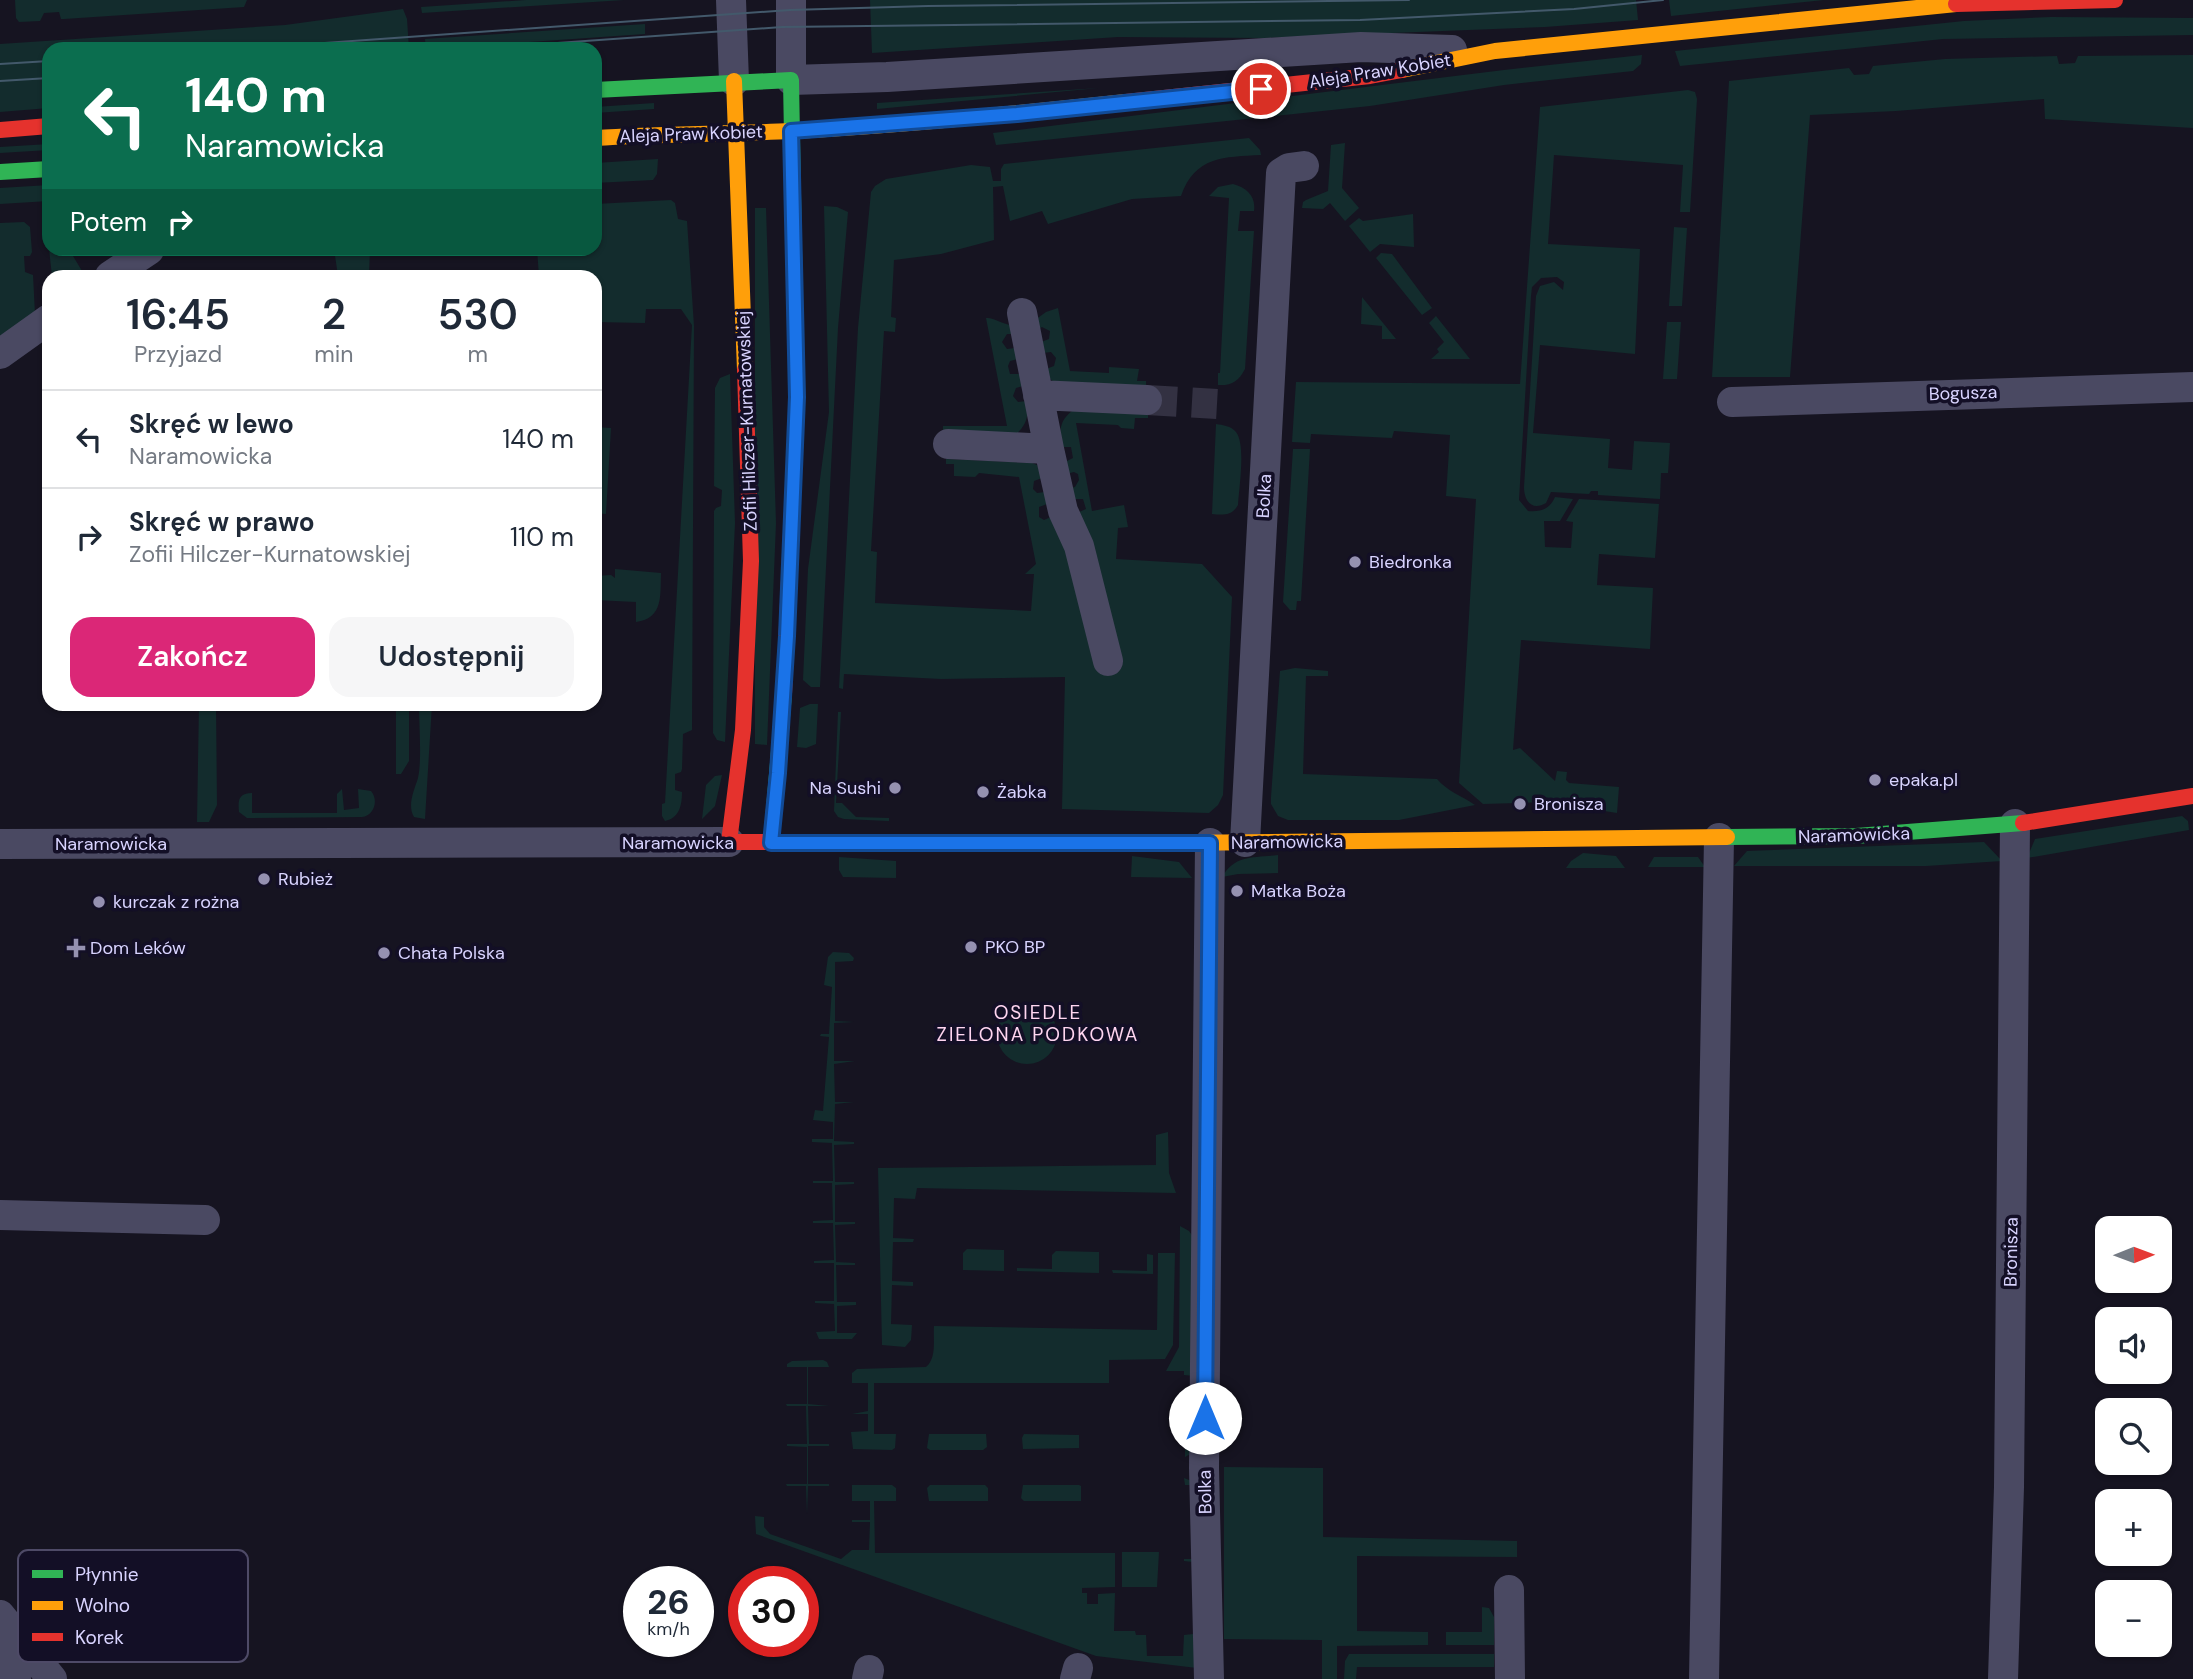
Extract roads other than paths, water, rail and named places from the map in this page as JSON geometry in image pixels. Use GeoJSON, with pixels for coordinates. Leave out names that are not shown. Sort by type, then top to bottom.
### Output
{"type":"FeatureCollection","features":[{"type":"Feature","properties":{"kind":"street","name":"Zofii Hilczer-Kurnatowskiej"},"geometry":{"type":"LineString","coordinates":[[729,842],[743,730],[751,561],[731,0]]}},
{"type":"Feature","properties":{"kind":"street"},"geometry":{"type":"LineString","coordinates":[[771,843],[787,636],[797,397],[791,0]]}},
{"type":"Feature","properties":{"kind":"street","name":"Aleja Praw Kobiet"},"geometry":{"type":"LineString","coordinates":[[602,138],[791,131],[1017,114],[1370,76],[1495,51],[1973,2],[2115,0]]}},
{"type":"Feature","properties":{"kind":"street","name":"Aleja Praw Kobiet"},"geometry":{"type":"LineString","coordinates":[[602,89],[900,76],[1361,47],[1495,51]]}},
{"type":"Feature","properties":{"kind":"street"},"geometry":{"type":"LineString","coordinates":[[0,130],[42,127]]}},
{"type":"Feature","properties":{"kind":"street","name":"Bolka"},"geometry":{"type":"LineString","coordinates":[[1245,842],[1281,173],[1289,168],[1304,166]]}},
{"type":"Feature","properties":{"kind":"street"},"geometry":{"type":"LineString","coordinates":[[0,172],[42,169]]}},
{"type":"Feature","properties":{"kind":"street"},"geometry":{"type":"LineString","coordinates":[[119,270],[140,256]]}},
{"type":"Feature","properties":{"kind":"street"},"geometry":{"type":"LineString","coordinates":[[1022,313],[1063,511],[1079,546],[1108,661]]}},
{"type":"Feature","properties":{"kind":"street"},"geometry":{"type":"LineString","coordinates":[[0,354],[42,323]]}},
{"type":"Feature","properties":{"kind":"street","name":"Bogusza"},"geometry":{"type":"LineString","coordinates":[[1732,402],[2193,387]]}},
{"type":"Feature","properties":{"kind":"street"},"geometry":{"type":"LineString","coordinates":[[1038,395],[1147,400]]}},
{"type":"Feature","properties":{"kind":"street"},"geometry":{"type":"LineString","coordinates":[[947,444],[1049,449]]}},
{"type":"Feature","properties":{"kind":"street","name":"Naramowicka"},"geometry":{"type":"LineString","coordinates":[[0,845],[54,853],[729,842],[1210,843],[1856,836],[2015,824],[2193,796]]}},
{"type":"Feature","properties":{"kind":"street","name":"Bronisza"},"geometry":{"type":"LineString","coordinates":[[2003,1679],[2009,1487],[2015,824]]}},
{"type":"Feature","properties":{"kind":"street"},"geometry":{"type":"LineString","coordinates":[[1704,1679],[1719,838]]}},
{"type":"Feature","properties":{"kind":"street","name":"Bolka"},"geometry":{"type":"LineString","coordinates":[[1209,1679],[1205,1442],[1210,843]]}},
{"type":"Feature","properties":{"kind":"street"},"geometry":{"type":"LineString","coordinates":[[0,1214],[205,1220]]}},
{"type":"Feature","properties":{"kind":"street"},"geometry":{"type":"LineString","coordinates":[[1509,1590],[1510,1679]]}},
{"type":"Feature","properties":{"kind":"street"},"geometry":{"type":"LineString","coordinates":[[0,1617],[4,1645],[16,1679]]}},
{"type":"Feature","properties":{"kind":"street"},"geometry":{"type":"LineString","coordinates":[[0,1617],[18,1638]]}},
{"type":"Feature","properties":{"kind":"street"},"geometry":{"type":"LineString","coordinates":[[38,1662],[52,1679]]}},
{"type":"Feature","properties":{"kind":"tunnel"},"geometry":{"type":"LineString","coordinates":[[1147,400],[1217,404]]}},
{"type":"Feature","properties":{"kind":"tram line"},"geometry":{"type":"LineString","coordinates":[[338,42],[790,10],[1409,0]]}},
{"type":"Feature","properties":{"kind":"tram line"},"geometry":{"type":"LineString","coordinates":[[572,42],[782,27],[1360,20],[1574,9],[1663,0]]}},
{"type":"Feature","properties":{"kind":"tram line"},"geometry":{"type":"LineString","coordinates":[[0,64],[42,61]]}},
{"type":"Feature","properties":{"kind":"tram line"},"geometry":{"type":"LineString","coordinates":[[0,81],[42,78]]}},
{"type":"Feature","properties":{"kind":"place","name":"Biedronka"},"geometry":{"type":"Point","coordinates":[1355,562]}},
{"type":"Feature","properties":{"kind":"place","name":"epaka.pl"},"geometry":{"type":"Point","coordinates":[1875,780]}},
{"type":"Feature","properties":{"kind":"place","name":"Na Sushi"},"geometry":{"type":"Point","coordinates":[895,788]}},
{"type":"Feature","properties":{"kind":"place","name":"Żabka"},"geometry":{"type":"Point","coordinates":[983,792]}},
{"type":"Feature","properties":{"kind":"place","name":"Bronisza"},"geometry":{"type":"Point","coordinates":[1520,804]}},
{"type":"Feature","properties":{"kind":"place","name":"Rubież"},"geometry":{"type":"Point","coordinates":[264,879]}},
{"type":"Feature","properties":{"kind":"place","name":"Matka Boża"},"geometry":{"type":"Point","coordinates":[1237,891]}},
{"type":"Feature","properties":{"kind":"place","name":"kurczak z rożna"},"geometry":{"type":"Point","coordinates":[99,902]}},
{"type":"Feature","properties":{"kind":"place","name":"PKO BP"},"geometry":{"type":"Point","coordinates":[971,947]}},
{"type":"Feature","properties":{"kind":"place","name":"Dom Leków"},"geometry":{"type":"Point","coordinates":[76,948]}},
{"type":"Feature","properties":{"kind":"place","name":"Chata Polska"},"geometry":{"type":"Point","coordinates":[384,953]}},
{"type":"Feature","properties":{"kind":"district","name":"OSIEDLE ZIELONA PODKOWA"},"geometry":{"type":"Point","coordinates":[1038,1023]}}]}
